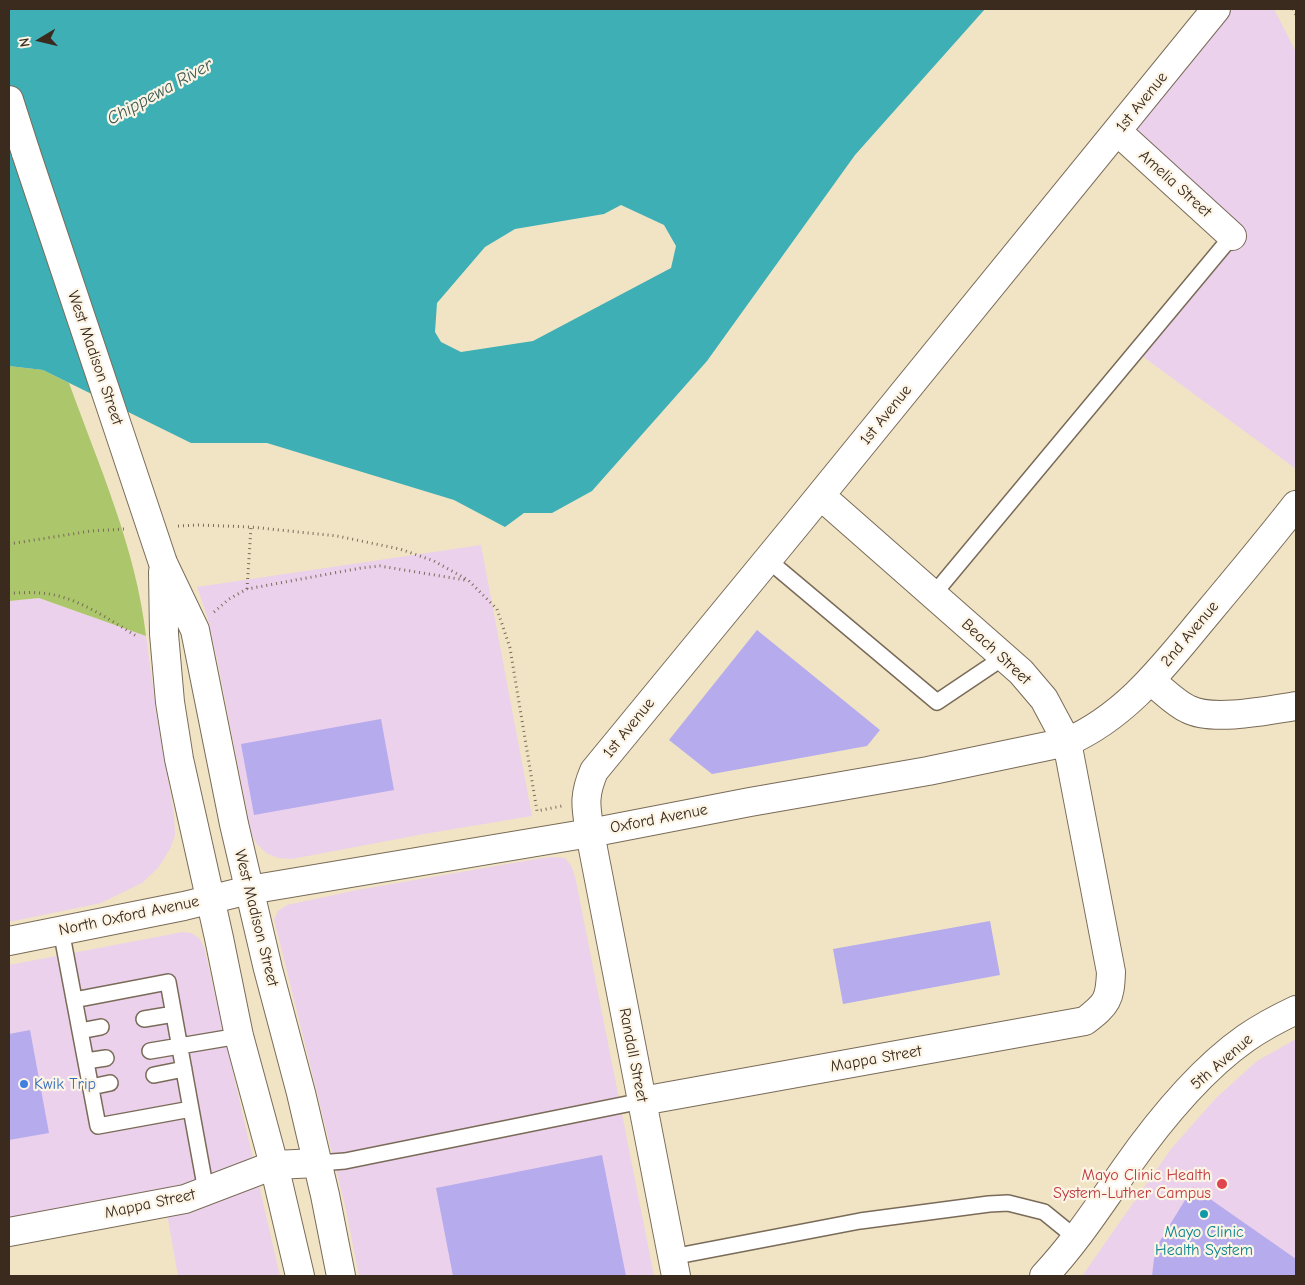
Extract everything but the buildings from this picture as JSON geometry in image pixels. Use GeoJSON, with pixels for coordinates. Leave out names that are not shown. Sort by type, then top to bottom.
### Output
{"type":"FeatureCollection","features":[{"type":"Feature","properties":{"kind":"street","name":"1st Avenue"},"geometry":{"type":"LineString","coordinates":[[590,833],[585,803],[587,787],[594,771],[1118,132],[1216,9]]}},
{"type":"Feature","properties":{"kind":"street","name":"West Madison Street"},"geometry":{"type":"LineString","coordinates":[[9,100],[163,564],[195,630],[234,824],[318,1162],[341,1276]]}},
{"type":"Feature","properties":{"kind":"street","name":"Amelia Street"},"geometry":{"type":"LineString","coordinates":[[1118,132],[1232,236]]}},
{"type":"Feature","properties":{"kind":"street","name":"Beach Street"},"geometry":{"type":"LineString","coordinates":[[820,496],[1021,672],[1044,699],[1067,742],[1111,972],[1110,989],[1104,1006]]}},
{"type":"Feature","properties":{"kind":"street","name":"2nd Avenue"},"geometry":{"type":"LineString","coordinates":[[1067,742],[1085,734],[1111,716],[1151,681],[1296,505]]}},
{"type":"Feature","properties":{"kind":"street","name":"West Madison Street"},"geometry":{"type":"LineString","coordinates":[[163,564],[164,634],[170,702],[179,759],[211,899],[239,1036],[274,1165],[300,1276]]}},
{"type":"Feature","properties":{"kind":"street"},"geometry":{"type":"LineString","coordinates":[[1151,681],[1189,710],[1200,713],[1247,713],[1296,706]]}},
{"type":"Feature","properties":{"kind":"street","name":"Oxford Avenue"},"geometry":{"type":"LineString","coordinates":[[249,890],[590,833],[750,802],[928,771],[1067,742]]}},
{"type":"Feature","properties":{"kind":"street","name":"Randall Street"},"geometry":{"type":"LineString","coordinates":[[590,833],[674,1266]]}},
{"type":"Feature","properties":{"kind":"street","name":"North Oxford Avenue"},"geometry":{"type":"LineString","coordinates":[[9,941],[249,890]]}},
{"type":"Feature","properties":{"kind":"street","name":"Mappa Street"},"geometry":{"type":"LineString","coordinates":[[642,1101],[1085,1021],[1104,1006]]}},
{"type":"Feature","properties":{"kind":"street","name":"5th Avenue"},"geometry":{"type":"LineString","coordinates":[[1044,1276],[1076,1238],[1156,1126],[1175,1104],[1214,1065],[1246,1038],[1296,1010]]}},
{"type":"Feature","properties":{"kind":"street","name":"Mappa Street"},"geometry":{"type":"LineString","coordinates":[[9,1232],[179,1200],[274,1165],[318,1162]]}},
{"type":"Feature","properties":{"kind":"lane"},"geometry":{"type":"LineString","coordinates":[[933,595],[1232,236]]}},
{"type":"Feature","properties":{"kind":"lane"},"geometry":{"type":"LineString","coordinates":[[768,560],[937,702],[1004,657]]}},
{"type":"Feature","properties":{"kind":"lane"},"geometry":{"type":"LineString","coordinates":[[61,930],[98,1126],[191,1109]]}},
{"type":"Feature","properties":{"kind":"lane"},"geometry":{"type":"LineString","coordinates":[[74,1000],[168,982],[206,1191]]}},
{"type":"Feature","properties":{"kind":"lane"},"geometry":{"type":"LineString","coordinates":[[144,1019],[174,1014]]}},
{"type":"Feature","properties":{"kind":"lane"},"geometry":{"type":"LineString","coordinates":[[80,1031],[101,1027]]}},
{"type":"Feature","properties":{"kind":"lane"},"geometry":{"type":"LineString","coordinates":[[150,1050],[239,1036]]}},
{"type":"Feature","properties":{"kind":"lane"},"geometry":{"type":"LineString","coordinates":[[86,1061],[106,1058]]}},
{"type":"Feature","properties":{"kind":"lane"},"geometry":{"type":"LineString","coordinates":[[154,1075],[184,1069]]}},
{"type":"Feature","properties":{"kind":"lane"},"geometry":{"type":"LineString","coordinates":[[91,1086],[110,1083]]}},
{"type":"Feature","properties":{"kind":"lane"},"geometry":{"type":"LineString","coordinates":[[318,1162],[346,1161],[642,1101]]}},
{"type":"Feature","properties":{"kind":"lane"},"geometry":{"type":"LineString","coordinates":[[674,1266],[860,1221],[988,1204],[1008,1204],[1044,1212],[1076,1238]]}},
{"type":"Feature","properties":{"kind":"path"},"geometry":{"type":"LineString","coordinates":[[1293,9],[1296,15]]}},
{"type":"Feature","properties":{"kind":"path"},"geometry":{"type":"LineString","coordinates":[[169,526],[251,527],[337,536],[400,549],[434,561],[468,580],[497,609],[510,648],[537,811],[566,805]]}},
{"type":"Feature","properties":{"kind":"path"},"geometry":{"type":"LineString","coordinates":[[247,589],[251,527]]}},
{"type":"Feature","properties":{"kind":"path"},"geometry":{"type":"LineString","coordinates":[[9,544],[90,531],[130,529]]}},
{"type":"Feature","properties":{"kind":"path"},"geometry":{"type":"LineString","coordinates":[[211,616],[229,599],[247,589],[380,566],[468,580]]}},
{"type":"Feature","properties":{"kind":"path"},"geometry":{"type":"LineString","coordinates":[[9,593],[42,593],[73,601],[106,617],[141,639]]}},
{"type":"Feature","properties":{"kind":"shaded area"},"geometry":{"type":"Polygon","coordinates":[[[1216,9],[1274,9],[1296,52],[1296,469],[1138,353],[1232,236],[1118,132],[1216,9]]]}},
{"type":"Feature","properties":{"kind":"shaded area"},"geometry":{"type":"Polygon","coordinates":[[[481,545],[532,816],[292,859],[278,858],[266,853],[256,843],[251,832],[217,659],[207,616],[197,587],[481,545]]]}},
{"type":"Feature","properties":{"kind":"shaded area"},"geometry":{"type":"Polygon","coordinates":[[[39,598],[146,636],[157,717],[174,814],[175,835],[170,849],[158,868],[142,883],[101,903],[9,922],[9,601],[39,598]]]}},
{"type":"Feature","properties":{"kind":"shaded area"},"geometry":{"type":"Polygon","coordinates":[[[554,857],[565,858],[572,867],[576,881],[654,1276],[359,1276],[346,1210],[274,919],[278,911],[287,905],[357,890],[554,857]]]}},
{"type":"Feature","properties":{"kind":"shaded area"},"geometry":{"type":"Polygon","coordinates":[[[183,932],[191,933],[199,938],[204,947],[280,1276],[178,1276],[164,1197],[9,1223],[9,965],[183,932]]]}},
{"type":"Feature","properties":{"kind":"shaded area","name":"Mayo Clinic Health System-Luther Campus"},"geometry":{"type":"Polygon","coordinates":[[[1296,1039],[1296,1276],[1082,1276],[1171,1149],[1216,1098],[1257,1061],[1296,1039]]]}},
{"type":"Feature","properties":{"kind":"green space"},"geometry":{"type":"Polygon","coordinates":[[[9,366],[43,370],[69,383],[104,476],[125,539],[141,603],[146,636],[39,598],[9,601],[9,366]]]}},
{"type":"Feature","properties":{"kind":"water","name":"Chippewa River"},"geometry":{"type":"Polygon","coordinates":[[[9,9],[985,9],[855,155],[707,361],[592,491],[552,513],[524,513],[505,527],[454,500],[267,443],[191,443],[43,370],[9,366],[9,9]],[[621,205],[604,214],[515,229],[485,247],[437,303],[435,332],[441,342],[461,352],[533,341],[671,268],[676,246],[664,225],[621,205]]]}},
{"type":"Feature","properties":{"kind":"place","name":"Kwik Trip"},"geometry":{"type":"Point","coordinates":[24,1084]}},
{"type":"Feature","properties":{"kind":"place","name":"Mayo Clinic Health System-Luther Campus"},"geometry":{"type":"Point","coordinates":[1222,1184]}},
{"type":"Feature","properties":{"kind":"place","name":"Mayo Clinic Health System"},"geometry":{"type":"Point","coordinates":[1204,1214]}}]}
